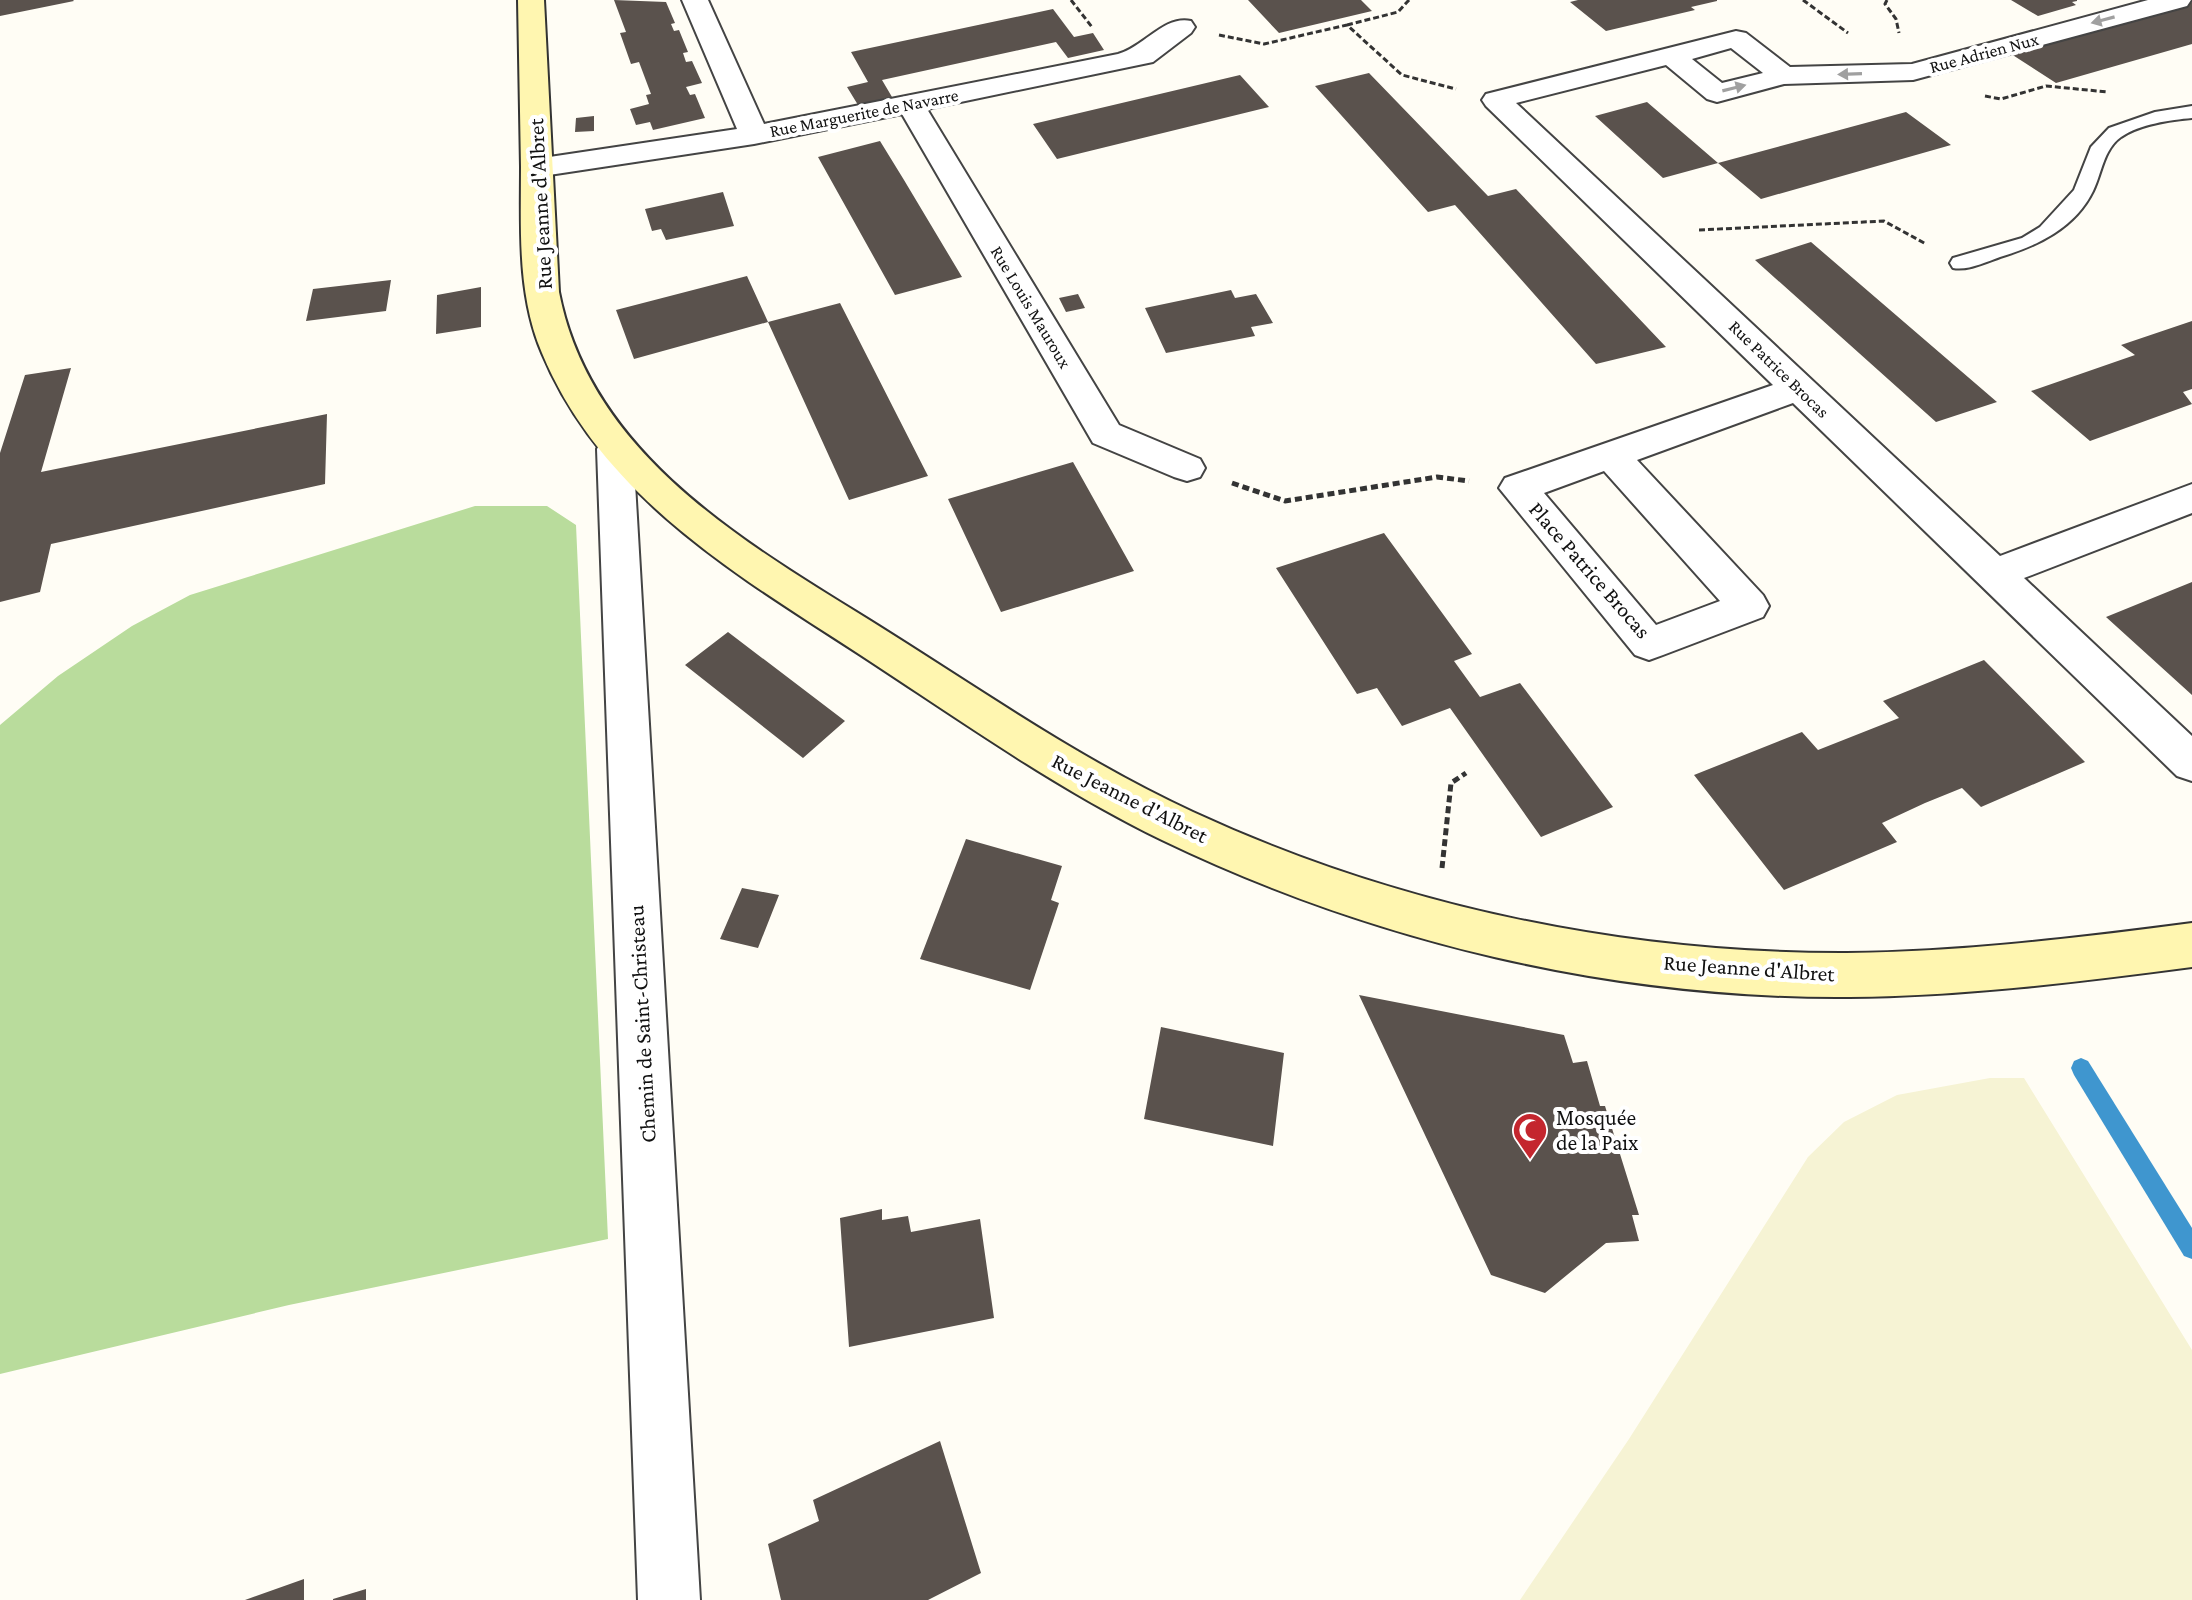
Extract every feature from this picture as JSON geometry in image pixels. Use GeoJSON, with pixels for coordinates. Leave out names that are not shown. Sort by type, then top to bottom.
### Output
{"type":"FeatureCollection","features":[{"type":"Feature","properties":{"kind":"street","name":"Rue Jeanne d'Albret"},"geometry":{"type":"LineString","coordinates":[[531,0],[539,261],[551,336],[582,404],[615,449],[677,512],[743,560],[1054,759],[1176,825],[1306,879],[1436,921],[1570,950],[1698,968],[1844,975],[2016,965],[2192,945]]}},
{"type":"Feature","properties":{"kind":"street"},"geometry":{"type":"LineString","coordinates":[[695,0],[754,135]]}},
{"type":"Feature","properties":{"kind":"street","name":"Rue Adrien Nux"},"geometry":{"type":"LineString","coordinates":[[1784,76],[1913,72],[2178,0]]}},
{"type":"Feature","properties":{"kind":"street","name":"Rue Marguerite de Navarre"},"geometry":{"type":"LineString","coordinates":[[536,168],[754,135],[1143,56],[1181,27]]}},
{"type":"Feature","properties":{"kind":"street"},"geometry":{"type":"LineString","coordinates":[[1496,100],[1736,39],[1784,76]]}},
{"type":"Feature","properties":{"kind":"street"},"geometry":{"type":"LineString","coordinates":[[1670,55],[1717,93],[1784,76]]}},
{"type":"Feature","properties":{"kind":"street","name":"Rue Patrice Brocas"},"geometry":{"type":"LineString","coordinates":[[1496,100],[2192,763]]}},
{"type":"Feature","properties":{"kind":"street","name":"Rue Louis Mauroux"},"geometry":{"type":"LineString","coordinates":[[910,104],[1106,434],[1187,468]]}},
{"type":"Feature","properties":{"kind":"street","name":"Place Patrice Brocas"},"geometry":{"type":"LineString","coordinates":[[1612,456],[1749,606],[1649,644],[1518,488],[1800,388]]}},
{"type":"Feature","properties":{"kind":"street","name":"Chemin de Saint-Christeau"},"geometry":{"type":"LineString","coordinates":[[615,449],[669,1600]]}},
{"type":"Feature","properties":{"kind":"street"},"geometry":{"type":"LineString","coordinates":[[1994,574],[2192,498]]}},
{"type":"Feature","properties":{"kind":"lane"},"geometry":{"type":"LineString","coordinates":[[1960,263],[2029,242],[2047,231],[2083,192],[2100,147],[2116,132],[2162,116],[2192,112]]}},
{"type":"Feature","properties":{"kind":"path"},"geometry":{"type":"LineString","coordinates":[[1181,27],[1264,44],[1398,12],[1409,0]]}},
{"type":"Feature","properties":{"kind":"path"},"geometry":{"type":"LineString","coordinates":[[1803,0],[1858,39]]}},
{"type":"Feature","properties":{"kind":"path"},"geometry":{"type":"LineString","coordinates":[[1887,0],[1885,4],[1901,31],[1892,42]]}},
{"type":"Feature","properties":{"kind":"path"},"geometry":{"type":"LineString","coordinates":[[1347,25],[1402,75],[1496,100]]}},
{"type":"Feature","properties":{"kind":"path"},"geometry":{"type":"LineString","coordinates":[[1913,72],[1971,94],[2001,99],[2046,86],[2121,94]]}},
{"type":"Feature","properties":{"kind":"path"},"geometry":{"type":"LineString","coordinates":[[1647,244],[1709,227],[1884,221],[1960,263]]}},
{"type":"Feature","properties":{"kind":"path"},"geometry":{"type":"LineString","coordinates":[[1187,468],[1285,501],[1437,477],[1518,488]]}},
{"type":"Feature","properties":{"kind":"path"},"geometry":{"type":"LineString","coordinates":[[1436,921],[1451,783],[1466,773]]}},
{"type":"Feature","properties":{"kind":"shaded area"},"geometry":{"type":"Polygon","coordinates":[[[1990,1078],[2024,1078],[2192,1350],[2192,1600],[1520,1600],[1629,1439],[1808,1157],[1844,1122],[1897,1095],[1990,1078]]]}},
{"type":"Feature","properties":{"kind":"green space"},"geometry":{"type":"Polygon","coordinates":[[[475,506],[547,506],[576,525],[608,1239],[289,1305],[0,1374],[0,725],[58,676],[132,626],[190,595],[475,506]]]}},
{"type":"Feature","properties":{"kind":"building"},"geometry":{"type":"Polygon","coordinates":[[[0,0],[73,0],[74,1],[0,16],[0,0]]]}},
{"type":"Feature","properties":{"kind":"building"},"geometry":{"type":"Polygon","coordinates":[[[614,0],[666,2],[675,23],[671,24],[674,31],[679,30],[688,52],[683,53],[686,62],[692,61],[702,83],[686,87],[690,95],[695,94],[705,118],[653,130],[650,122],[636,125],[630,109],[649,104],[646,95],[651,94],[639,62],[631,64],[620,33],[626,32],[614,0]]]}},
{"type":"Feature","properties":{"kind":"building"},"geometry":{"type":"Polygon","coordinates":[[[1248,0],[1361,0],[1372,11],[1279,33],[1248,0]]]}},
{"type":"Feature","properties":{"kind":"building"},"geometry":{"type":"Polygon","coordinates":[[[2011,0],[2077,1],[2072,2],[2076,5],[2038,16],[2011,0]]]}},
{"type":"Feature","properties":{"kind":"building"},"geometry":{"type":"Polygon","coordinates":[[[1717,1],[1691,7],[1695,10],[1606,31],[1570,2],[1717,1]]]}},
{"type":"Feature","properties":{"kind":"building"},"geometry":{"type":"Polygon","coordinates":[[[2192,2],[2192,44],[2056,83],[2008,52],[2192,2]]]}},
{"type":"Feature","properties":{"kind":"building"},"geometry":{"type":"Polygon","coordinates":[[[1053,9],[1074,37],[1093,33],[1104,50],[1068,58],[1056,42],[882,80],[892,97],[858,105],[847,87],[868,82],[851,52],[1053,9]]]}},
{"type":"Feature","properties":{"kind":"building"},"geometry":{"type":"Polygon","coordinates":[[[1369,73],[1488,196],[1516,189],[1666,347],[1596,364],[1455,205],[1428,212],[1315,86],[1369,73]]]}},
{"type":"Feature","properties":{"kind":"building"},"geometry":{"type":"Polygon","coordinates":[[[1240,75],[1269,107],[1057,159],[1033,124],[1240,75]]]}},
{"type":"Feature","properties":{"kind":"building"},"geometry":{"type":"Polygon","coordinates":[[[1647,102],[1718,163],[1663,178],[1595,116],[1647,102]]]}},
{"type":"Feature","properties":{"kind":"building"},"geometry":{"type":"Polygon","coordinates":[[[1906,112],[1951,145],[1761,199],[1718,163],[1906,112]]]}},
{"type":"Feature","properties":{"kind":"building"},"geometry":{"type":"Polygon","coordinates":[[[594,116],[594,131],[575,132],[576,118],[594,116]]]}},
{"type":"Feature","properties":{"kind":"building"},"geometry":{"type":"Polygon","coordinates":[[[880,141],[962,277],[895,295],[818,157],[880,141]]]}},
{"type":"Feature","properties":{"kind":"building"},"geometry":{"type":"Polygon","coordinates":[[[723,192],[734,226],[666,240],[661,229],[652,231],[645,209],[723,192]]]}},
{"type":"Feature","properties":{"kind":"building"},"geometry":{"type":"Polygon","coordinates":[[[1811,242],[1997,402],[1936,422],[1755,260],[1811,242]]]}},
{"type":"Feature","properties":{"kind":"building"},"geometry":{"type":"Polygon","coordinates":[[[747,276],[768,322],[634,359],[616,310],[747,276]]]}},
{"type":"Feature","properties":{"kind":"building"},"geometry":{"type":"Polygon","coordinates":[[[391,280],[386,311],[306,321],[313,289],[391,280]]]}},
{"type":"Feature","properties":{"kind":"building"},"geometry":{"type":"Polygon","coordinates":[[[481,287],[481,327],[436,334],[437,295],[481,287]]]}},
{"type":"Feature","properties":{"kind":"building"},"geometry":{"type":"Polygon","coordinates":[[[1231,290],[1235,298],[1256,294],[1273,323],[1251,327],[1255,336],[1166,353],[1145,308],[1231,290]]]}},
{"type":"Feature","properties":{"kind":"building"},"geometry":{"type":"Polygon","coordinates":[[[1078,294],[1085,308],[1066,312],[1059,298],[1078,294]]]}},
{"type":"Feature","properties":{"kind":"building"},"geometry":{"type":"Polygon","coordinates":[[[840,303],[928,476],[849,500],[768,322],[840,303]]]}},
{"type":"Feature","properties":{"kind":"building"},"geometry":{"type":"Polygon","coordinates":[[[2192,321],[2192,389],[2183,392],[2192,404],[2090,441],[2031,391],[2135,355],[2121,345],[2192,321]]]}},
{"type":"Feature","properties":{"kind":"building"},"geometry":{"type":"Polygon","coordinates":[[[71,368],[41,472],[327,414],[325,484],[51,544],[40,592],[0,602],[0,453],[25,375],[71,368]]]}},
{"type":"Feature","properties":{"kind":"building"},"geometry":{"type":"Polygon","coordinates":[[[1073,462],[1134,571],[1001,612],[948,499],[1073,462]]]}},
{"type":"Feature","properties":{"kind":"building"},"geometry":{"type":"Polygon","coordinates":[[[1384,533],[1472,654],[1454,661],[1480,697],[1520,683],[1613,807],[1541,837],[1450,708],[1402,726],[1377,688],[1357,694],[1276,568],[1384,533]]]}},
{"type":"Feature","properties":{"kind":"building"},"geometry":{"type":"Polygon","coordinates":[[[2192,582],[2192,695],[2106,617],[2192,582]]]}},
{"type":"Feature","properties":{"kind":"building"},"geometry":{"type":"Polygon","coordinates":[[[728,632],[845,721],[803,758],[685,665],[728,632]]]}},
{"type":"Feature","properties":{"kind":"building"},"geometry":{"type":"Polygon","coordinates":[[[1984,660],[2085,762],[1981,807],[1962,788],[1925,803],[1882,823],[1897,842],[1784,890],[1694,775],[1802,732],[1818,750],[1899,718],[1883,701],[1984,660]]]}},
{"type":"Feature","properties":{"kind":"building"},"geometry":{"type":"Polygon","coordinates":[[[966,839],[1062,866],[1051,900],[1059,903],[1030,990],[920,959],[966,839]]]}},
{"type":"Feature","properties":{"kind":"building"},"geometry":{"type":"Polygon","coordinates":[[[742,888],[779,895],[758,948],[720,939],[742,888]]]}},
{"type":"Feature","properties":{"kind":"building","name":"Mosquée de la Paix"},"geometry":{"type":"Polygon","coordinates":[[[1359,995],[1564,1035],[1573,1063],[1587,1061],[1600,1106],[1605,1106],[1639,1215],[1632,1215],[1639,1241],[1606,1243],[1545,1293],[1491,1275],[1359,995]]]}},
{"type":"Feature","properties":{"kind":"building"},"geometry":{"type":"Polygon","coordinates":[[[1161,1027],[1284,1053],[1273,1146],[1144,1119],[1161,1027]]]}},
{"type":"Feature","properties":{"kind":"building"},"geometry":{"type":"Polygon","coordinates":[[[882,1209],[882,1220],[908,1216],[911,1232],[980,1219],[994,1318],[849,1347],[840,1218],[882,1209]]]}},
{"type":"Feature","properties":{"kind":"building"},"geometry":{"type":"Polygon","coordinates":[[[940,1441],[981,1573],[928,1600],[781,1600],[768,1544],[819,1521],[813,1500],[940,1441]]]}},
{"type":"Feature","properties":{"kind":"building"},"geometry":{"type":"Polygon","coordinates":[[[304,1579],[304,1600],[245,1600],[304,1579]]]}},
{"type":"Feature","properties":{"kind":"building"},"geometry":{"type":"Polygon","coordinates":[[[366,1589],[366,1600],[333,1600],[333,1599],[366,1589]]]}},
{"type":"Feature","properties":{"kind":"waterway"},"geometry":{"type":"LineString","coordinates":[[2081,1068],[2192,1248]]}},
{"type":"Feature","properties":{"kind":"place","name":"Mosquée de la Paix"},"geometry":{"type":"Point","coordinates":[1530,1161]}}]}
